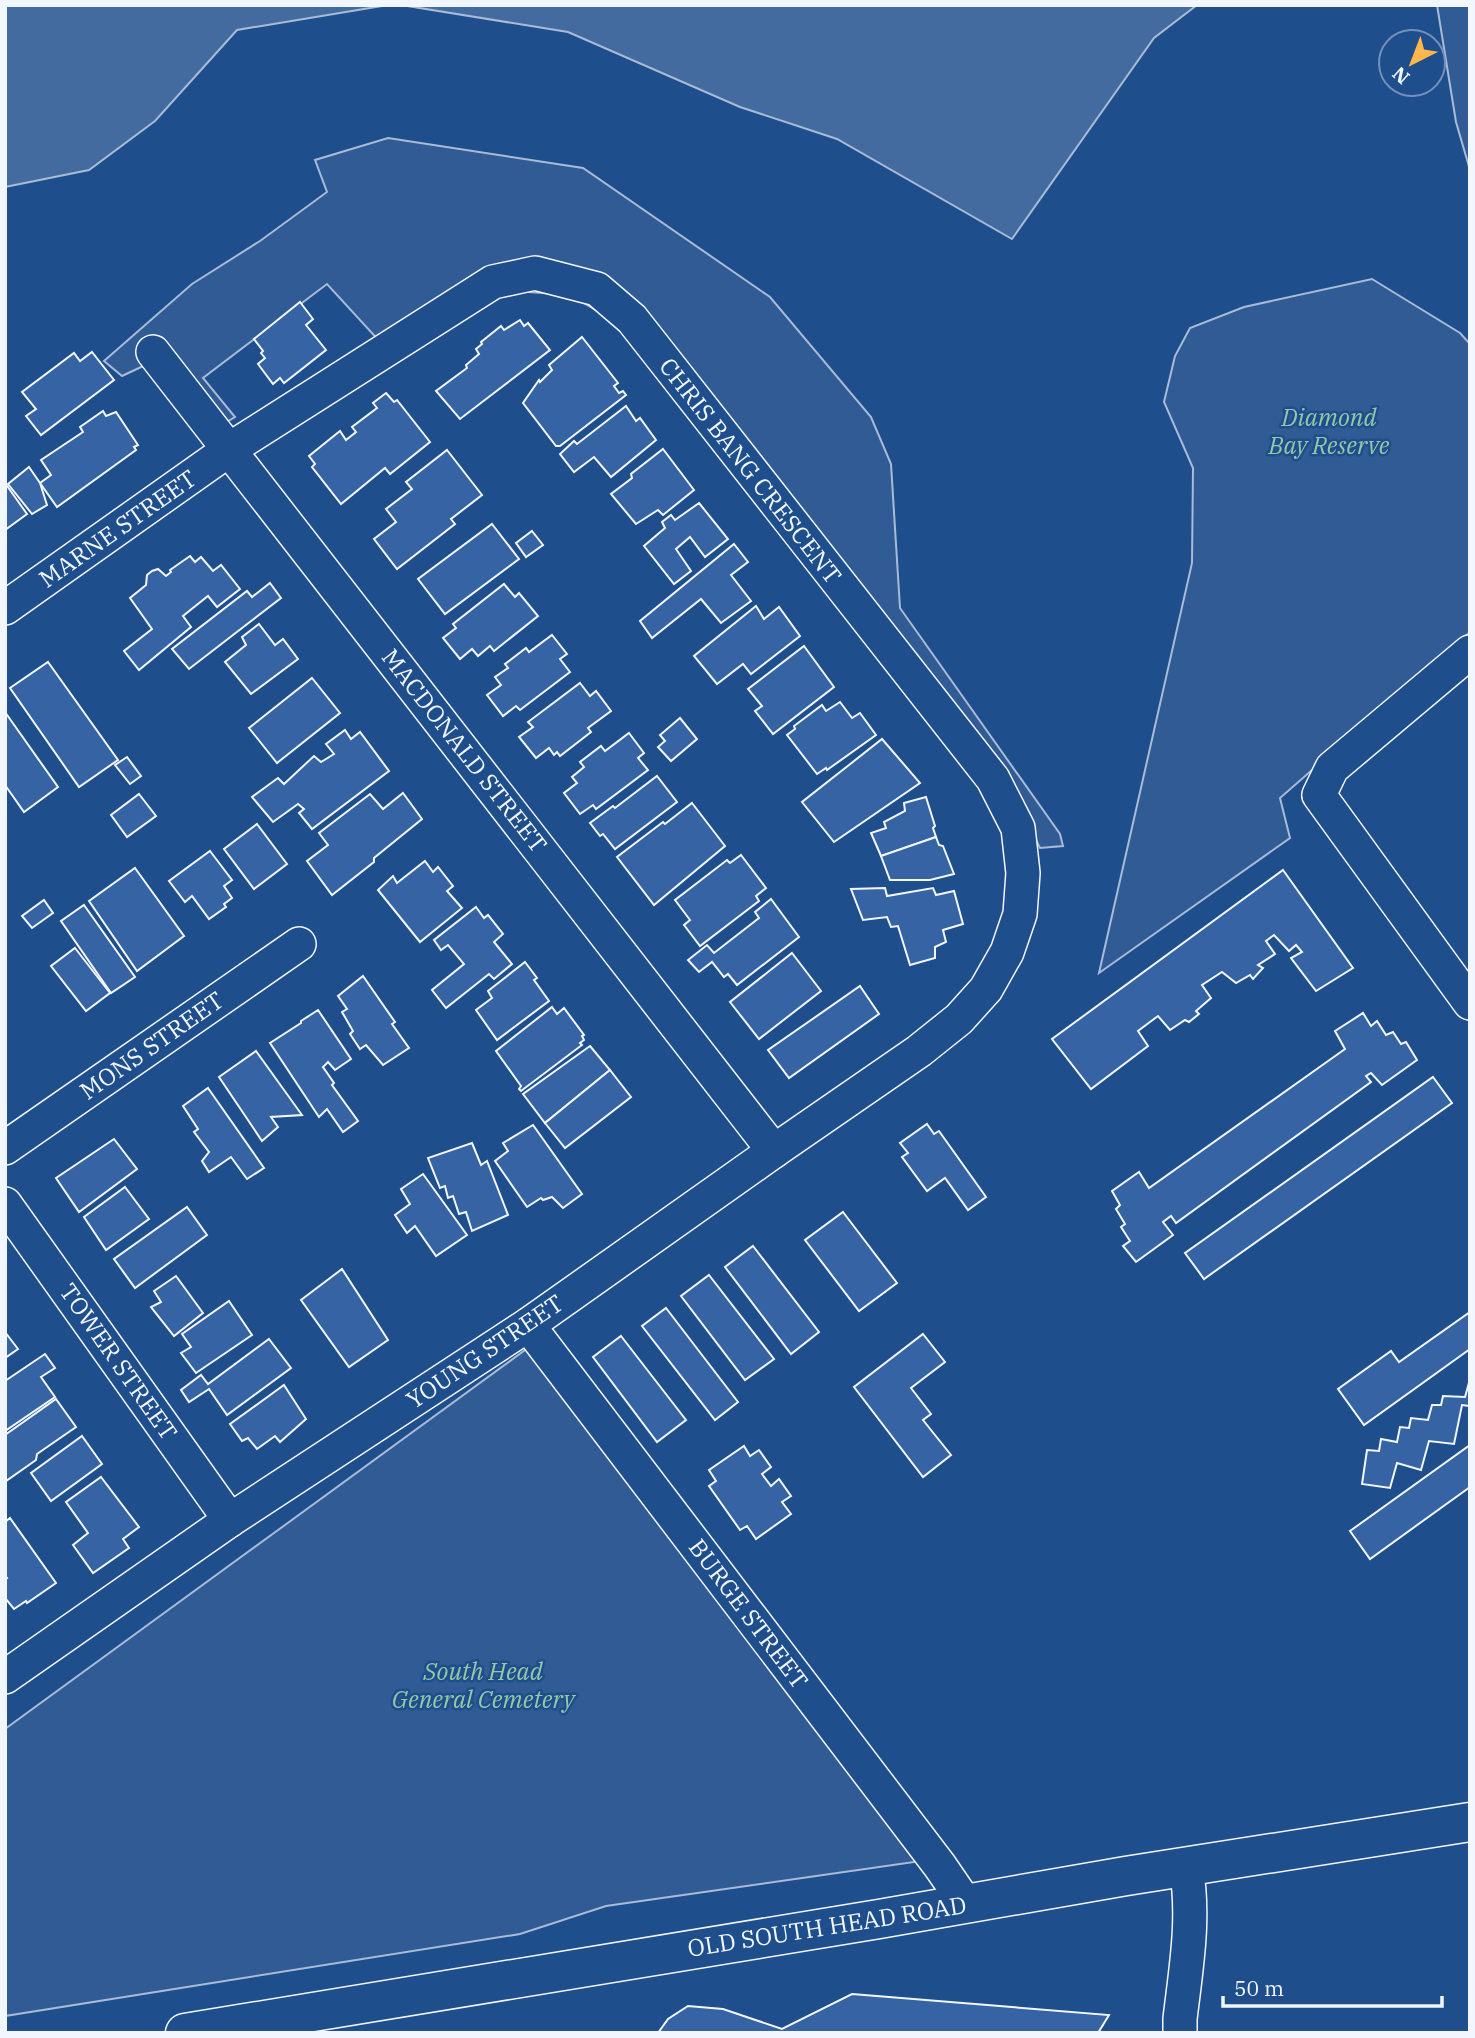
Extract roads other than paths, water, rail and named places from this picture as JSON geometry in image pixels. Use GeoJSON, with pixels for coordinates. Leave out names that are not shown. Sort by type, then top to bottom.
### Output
{"type":"FeatureCollection","features":[{"type":"Feature","properties":{"kind":"main road","name":"OLD SOUTH HEAD ROAD"},"geometry":{"type":"LineString","coordinates":[[185,2033],[1470,1822]]}},
{"type":"Feature","properties":{"kind":"street","name":"CHRIS BANG CRESCENT"},"geometry":{"type":"LineString","coordinates":[[230,449],[493,282],[535,273],[597,289],[632,319],[993,779],[1017,828],[1023,873],[1020,914],[1007,952],[986,989],[959,1019]]}},
{"type":"Feature","properties":{"kind":"street","name":"MACDONALD STREET"},"geometry":{"type":"LineString","coordinates":[[153,352],[774,1151]]}},
{"type":"Feature","properties":{"kind":"street","name":"MARNE STREET"},"geometry":{"type":"LineString","coordinates":[[5,608],[230,449]]}},
{"type":"Feature","properties":{"kind":"street"},"geometry":{"type":"LineString","coordinates":[[1470,652],[1332,768],[1319,795],[1470,1003]]}},
{"type":"Feature","properties":{"kind":"street","name":"MONS STREET"},"geometry":{"type":"LineString","coordinates":[[5,1148],[299,944]]}},
{"type":"Feature","properties":{"kind":"street","name":"YOUNG STREET"},"geometry":{"type":"LineString","coordinates":[[5,1677],[230,1520],[528,1325],[919,1051],[959,1019]]}},
{"type":"Feature","properties":{"kind":"street","name":"TOWER STREET"},"geometry":{"type":"LineString","coordinates":[[5,1204],[230,1520]]}},
{"type":"Feature","properties":{"kind":"street","name":"BURGE STREET"},"geometry":{"type":"LineString","coordinates":[[528,1325],[940,1866],[966,1904]]}},
{"type":"Feature","properties":{"kind":"street"},"geometry":{"type":"LineString","coordinates":[[1180,2033],[1191,1921],[1186,1867]]}},
{"type":"Feature","properties":{"kind":"park label","name":"Diamond Bay Reserve"},"geometry":{"type":"Point","coordinates":[1329,432]}},
{"type":"Feature","properties":{"kind":"park label","name":"South Head General Cemetery"},"geometry":{"type":"Point","coordinates":[483,1686]}}]}
